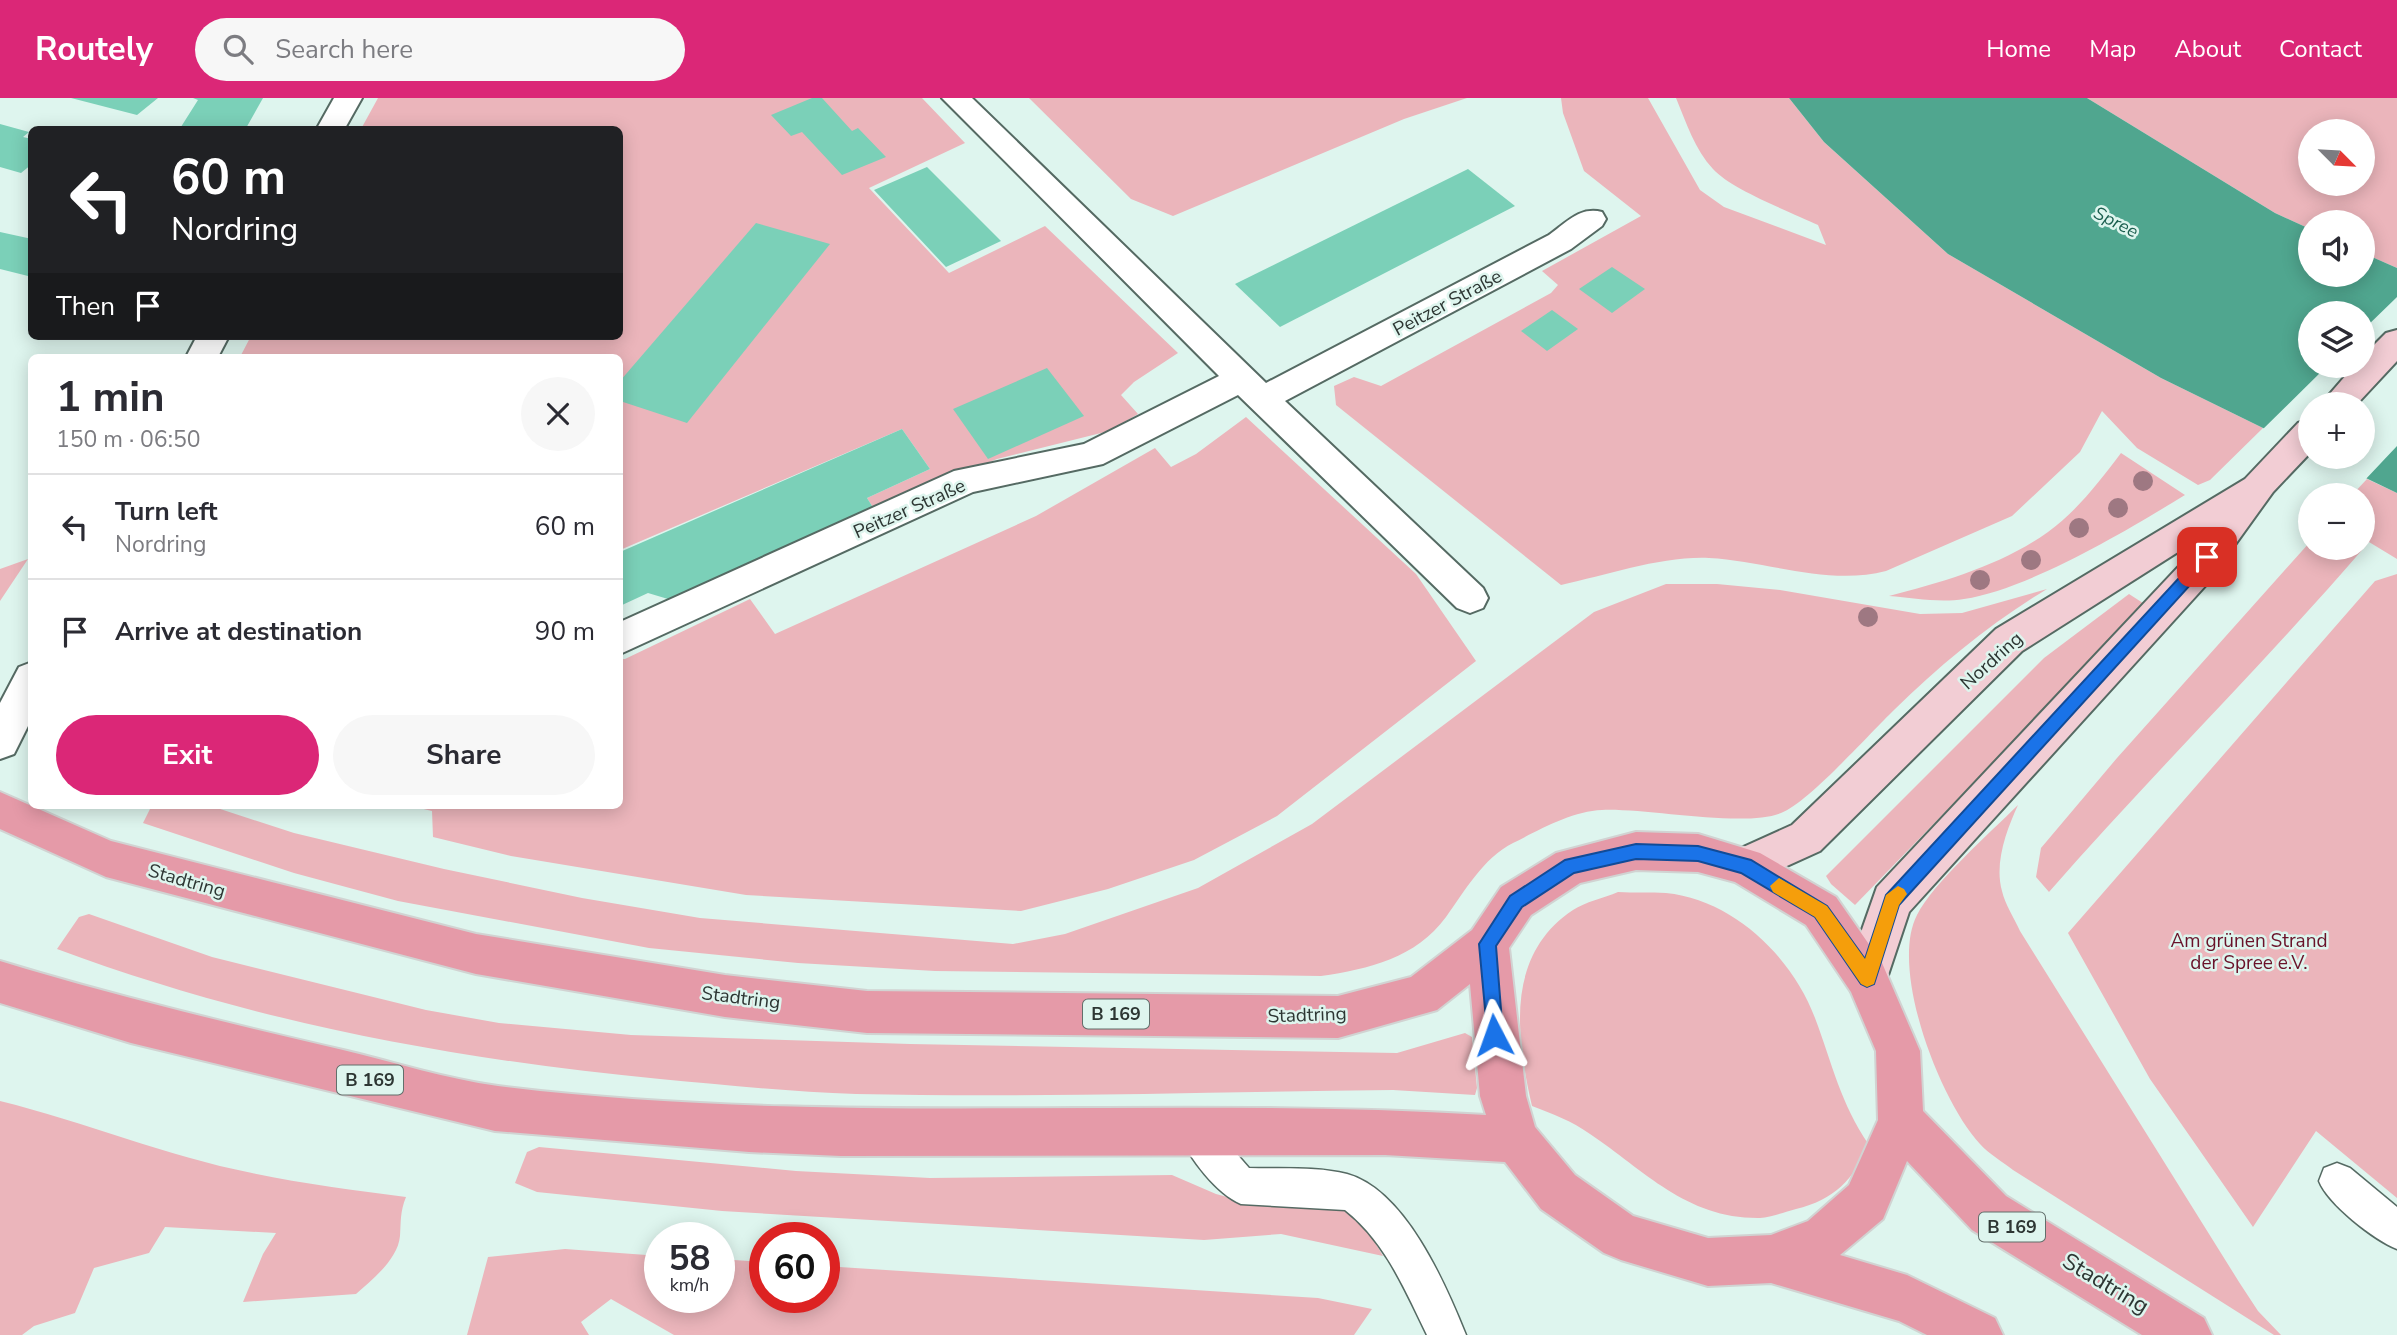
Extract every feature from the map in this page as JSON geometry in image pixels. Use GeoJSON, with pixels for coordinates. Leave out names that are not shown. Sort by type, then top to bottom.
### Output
{"type":"FeatureCollection","features":[{"type":"Feature","properties":{"kind":"main road"},"geometry":{"type":"LineString","coordinates":[[2348,392],[2397,341]]}},
{"type":"Feature","properties":{"kind":"main road","name":"Nordring"},"geometry":{"type":"LineString","coordinates":[[1867,978],[1892,901],[2193,575],[2261,483],[2298,444]]}},
{"type":"Feature","properties":{"kind":"main road","name":"Nordring"},"geometry":{"type":"LineString","coordinates":[[1745,866],[1807,838],[2009,640],[2261,483]]}},
{"type":"Feature","properties":{"kind":"main road","name":"Stadtring"},"geometry":{"type":"LineString","coordinates":[[0,810],[106,858],[476,954],[725,996],[867,1012],[1338,1017],[1422,995],[1488,944],[1516,901],[1571,866],[1636,852],[1698,853],[1745,866],[1821,911],[1867,978],[1898,1051],[1901,1121],[1866,1202],[1824,1238],[1771,1259],[1708,1262],[1621,1236],[1558,1192],[1516,1140],[1503,1096],[1488,944]]}},
{"type":"Feature","properties":{"kind":"main road","name":"B 169"},"geometry":{"type":"LineString","coordinates":[[0,982],[131,1022],[495,1108],[749,1129],[841,1133],[1385,1132],[1516,1140]]}},
{"type":"Feature","properties":{"kind":"main road","name":"Stadtring"},"geometry":{"type":"LineString","coordinates":[[1901,1121],[1989,1213],[2187,1335]]}},
{"type":"Feature","properties":{"kind":"main road","name":"Stadtring"},"geometry":{"type":"LineString","coordinates":[[1771,1259],[1907,1299],[1978,1335]]}},
{"type":"Feature","properties":{"kind":"street"},"geometry":{"type":"LineString","coordinates":[[332,126],[348,98]]}},
{"type":"Feature","properties":{"kind":"street"},"geometry":{"type":"LineString","coordinates":[[956,98],[1252,389],[1470,598]]}},
{"type":"Feature","properties":{"kind":"street","name":"Peitzer Straße"},"geometry":{"type":"LineString","coordinates":[[623,638],[966,481],[1091,455],[1252,389],[1560,242],[1591,219]]}},
{"type":"Feature","properties":{"kind":"street"},"geometry":{"type":"LineString","coordinates":[[0,741],[28,686]]}},
{"type":"Feature","properties":{"kind":"lane"},"geometry":{"type":"LineString","coordinates":[[1197,1134],[1241,1186],[1306,1188],[1354,1194],[1385,1224],[1447,1335]]}},
{"type":"Feature","properties":{"kind":"lane"},"geometry":{"type":"LineString","coordinates":[[2337,1181],[2397,1231]]}},
{"type":"Feature","properties":{"kind":"green space"},"geometry":{"type":"Polygon","coordinates":[[[378,98],[922,98],[965,143],[869,188],[949,273],[1045,226],[1178,353],[1134,382],[1121,395],[1138,414],[1109,431],[997,459],[874,509],[867,498],[930,469],[902,429],[623,549],[623,354],[242,354],[249,340],[623,340],[623,126],[363,126],[378,98]]]}},
{"type":"Feature","properties":{"kind":"green space"},"geometry":{"type":"Polygon","coordinates":[[[1029,98],[1467,98],[1404,119],[1173,216],[1131,199],[1029,98]]]}},
{"type":"Feature","properties":{"kind":"green space"},"geometry":{"type":"Polygon","coordinates":[[[1561,98],[1648,98],[1700,190],[1724,207],[1826,245],[1818,225],[1747,193],[1713,169],[1696,145],[1676,98],[1789,98],[1824,142],[1948,254],[2161,378],[2263,428],[2210,480],[2198,485],[2137,448],[2102,411],[2080,452],[2012,516],[1886,571],[1842,576],[1731,560],[1691,558],[1653,563],[1561,585],[1336,405],[1334,386],[1354,377],[1381,386],[1551,293],[1558,285],[1542,271],[1641,216],[1584,171],[1563,113],[1561,98]]]}},
{"type":"Feature","properties":{"kind":"green space"},"geometry":{"type":"Polygon","coordinates":[[[2087,98],[2397,98],[2397,268],[2375,258],[2375,210],[2298,210],[2298,224],[2275,213],[2087,98]]]}},
{"type":"Feature","properties":{"kind":"green space"},"geometry":{"type":"Polygon","coordinates":[[[1246,417],[1416,574],[1476,661],[1277,816],[1194,860],[1108,889],[1021,911],[746,895],[511,856],[433,837],[432,811],[424,809],[623,809],[623,659],[750,599],[775,634],[1036,516],[1155,448],[1171,467],[1196,454],[1246,417]]]}},
{"type":"Feature","properties":{"kind":"green space"},"geometry":{"type":"Polygon","coordinates":[[[2121,453],[2185,495],[2077,556],[1990,593],[1946,600],[1889,596],[1972,571],[2030,544],[2078,506],[2121,453]]]}},
{"type":"Feature","properties":{"kind":"green space"},"geometry":{"type":"Polygon","coordinates":[[[2367,479],[2397,493],[2397,559],[2375,546],[2375,483],[2363,483],[2367,479]]]}},
{"type":"Feature","properties":{"kind":"green space"},"geometry":{"type":"Polygon","coordinates":[[[2298,555],[2298,560],[2353,560],[2049,892],[2036,877],[2041,848],[2117,758],[2298,555]]]}},
{"type":"Feature","properties":{"kind":"green space"},"geometry":{"type":"Polygon","coordinates":[[[28,559],[0,601],[0,569],[28,559]]]}},
{"type":"Feature","properties":{"kind":"green space","name":"Am grünen Strand der Spree e.V."},"geometry":{"type":"Polygon","coordinates":[[[2397,574],[2397,1198],[2316,1131],[2253,1227],[2150,1079],[2068,933],[2375,581],[2397,574]]]}},
{"type":"Feature","properties":{"kind":"green space"},"geometry":{"type":"Polygon","coordinates":[[[1666,584],[1717,584],[1780,590],[1920,614],[1962,613],[2047,589],[1986,630],[1948,660],[1793,807],[1765,817],[1744,819],[1621,810],[1591,811],[1568,817],[1502,849],[1475,876],[1446,917],[1421,943],[1374,965],[1321,976],[935,971],[798,963],[649,948],[398,901],[294,873],[143,823],[150,809],[220,809],[294,833],[582,898],[700,918],[1013,944],[1065,934],[1198,888],[1312,824],[1594,612],[1666,584]]]}},
{"type":"Feature","properties":{"kind":"green space"},"geometry":{"type":"Polygon","coordinates":[[[2129,594],[2146,605],[1855,905],[1831,884],[1826,876],[2044,658],[2129,594]]]}},
{"type":"Feature","properties":{"kind":"green space"},"geometry":{"type":"Polygon","coordinates":[[[2018,805],[2006,835],[2001,858],[2000,880],[2005,901],[2020,931],[2239,1282],[2258,1311],[2281,1335],[2274,1335],[2013,1170],[1980,1144],[1949,1098],[1923,1034],[1914,1000],[1909,968],[1910,939],[1917,915],[1936,888],[2018,805]]]}},
{"type":"Feature","properties":{"kind":"green space"},"geometry":{"type":"Polygon","coordinates":[[[1618,892],[1666,893],[1715,907],[1757,935],[1776,953],[1792,974],[1815,1018],[1844,1099],[1869,1145],[1857,1168],[1832,1194],[1809,1205],[1760,1218],[1734,1216],[1710,1210],[1668,1190],[1576,1125],[1532,1106],[1520,1026],[1521,999],[1526,974],[1536,950],[1551,929],[1578,907],[1618,892]]]}},
{"type":"Feature","properties":{"kind":"green space"},"geometry":{"type":"Polygon","coordinates":[[[89,914],[212,957],[426,1010],[499,1023],[631,1035],[910,1044],[1397,1053],[1465,1033],[1472,1037],[1477,1088],[1475,1095],[1393,1090],[1057,1095],[856,1094],[758,1088],[582,1071],[429,1048],[279,1017],[131,975],[57,949],[79,917],[89,914]]]}},
{"type":"Feature","properties":{"kind":"green space"},"geometry":{"type":"Polygon","coordinates":[[[0,1101],[220,1166],[290,1180],[406,1197],[395,1253],[384,1268],[356,1294],[243,1302],[263,1254],[276,1233],[165,1227],[149,1253],[94,1268],[75,1313],[34,1326],[22,1335],[0,1335],[0,1101]]]}},
{"type":"Feature","properties":{"kind":"green space"},"geometry":{"type":"Polygon","coordinates":[[[539,1147],[796,1171],[930,1178],[1172,1175],[1216,1194],[1246,1202],[1348,1210],[1365,1225],[1383,1256],[1281,1234],[1204,1240],[722,1211],[537,1192],[515,1183],[527,1152],[539,1147]]]}},
{"type":"Feature","properties":{"kind":"green space"},"geometry":{"type":"Polygon","coordinates":[[[565,1249],[644,1255],[644,1313],[735,1313],[735,1260],[749,1261],[749,1313],[840,1313],[840,1267],[1318,1298],[1372,1309],[1354,1335],[674,1335],[611,1299],[581,1322],[589,1335],[467,1335],[488,1257],[565,1249]]]}},
{"type":"Feature","properties":{"kind":"water","name":"Spree"},"geometry":{"type":"Polygon","coordinates":[[[1789,98],[2087,98],[2275,213],[2298,224],[2298,287],[2375,287],[2375,258],[2397,268],[2397,493],[2347,469],[2375,469],[2375,392],[2298,392],[2298,445],[2161,378],[1948,254],[1824,142],[1789,98]]]}},
{"type":"Feature","properties":{"kind":"pier"},"geometry":{"type":"Polygon","coordinates":[[[2397,297],[2397,446],[2364,481],[2342,469],[2375,469],[2375,392],[2301,392],[2315,378],[2375,378],[2375,318],[2397,297]]]}},
{"type":"Feature","properties":{"kind":"pier"},"geometry":{"type":"Polygon","coordinates":[[[2298,395],[2298,448],[2261,431],[2298,395]]]}},
{"type":"Feature","properties":{"kind":"building"},"geometry":{"type":"Polygon","coordinates":[[[71,98],[158,98],[137,115],[71,98]]]}},
{"type":"Feature","properties":{"kind":"building"},"geometry":{"type":"Polygon","coordinates":[[[193,98],[263,98],[247,126],[182,126],[198,100],[193,98]]]}},
{"type":"Feature","properties":{"kind":"building"},"geometry":{"type":"Polygon","coordinates":[[[812,98],[822,98],[852,131],[858,128],[886,157],[842,175],[802,132],[791,136],[771,115],[812,98]]]}},
{"type":"Feature","properties":{"kind":"building"},"geometry":{"type":"Polygon","coordinates":[[[0,124],[28,132],[23,137],[28,138],[28,167],[21,173],[0,167],[0,124]]]}},
{"type":"Feature","properties":{"kind":"building"},"geometry":{"type":"Polygon","coordinates":[[[927,167],[1001,241],[946,267],[874,190],[927,167]]]}},
{"type":"Feature","properties":{"kind":"building"},"geometry":{"type":"Polygon","coordinates":[[[1468,169],[1515,206],[1280,327],[1235,284],[1468,169]]]}},
{"type":"Feature","properties":{"kind":"building"},"geometry":{"type":"Polygon","coordinates":[[[756,223],[830,244],[687,423],[623,402],[623,378],[756,223]]]}},
{"type":"Feature","properties":{"kind":"building"},"geometry":{"type":"Polygon","coordinates":[[[0,232],[28,238],[28,276],[0,269],[0,232]]]}},
{"type":"Feature","properties":{"kind":"building"},"geometry":{"type":"Polygon","coordinates":[[[1612,267],[1645,289],[1612,313],[1579,289],[1612,267]]]}},
{"type":"Feature","properties":{"kind":"building"},"geometry":{"type":"Polygon","coordinates":[[[1552,310],[1578,329],[1547,351],[1521,331],[1552,310]]]}},
{"type":"Feature","properties":{"kind":"building"},"geometry":{"type":"Polygon","coordinates":[[[1047,368],[1084,416],[988,459],[953,409],[1047,368]]]}},
{"type":"Feature","properties":{"kind":"building"},"geometry":{"type":"Polygon","coordinates":[[[902,429],[930,469],[867,498],[874,509],[678,597],[668,599],[648,593],[623,605],[623,551],[902,429]]]}},
{"type":"Feature","properties":{"kind":"slow traffic"},"geometry":{"type":"LineString","coordinates":[[1779,886],[1821,911],[1867,978],[1892,901],[1898,894]]}},
{"type":"Feature","properties":{"kind":"route"},"geometry":{"type":"LineString","coordinates":[[1494,1035],[1488,944],[1516,901],[1571,866],[1636,852],[1698,853],[1745,866],[1821,911],[1867,978],[1892,901],[2207,557]]}}]}
